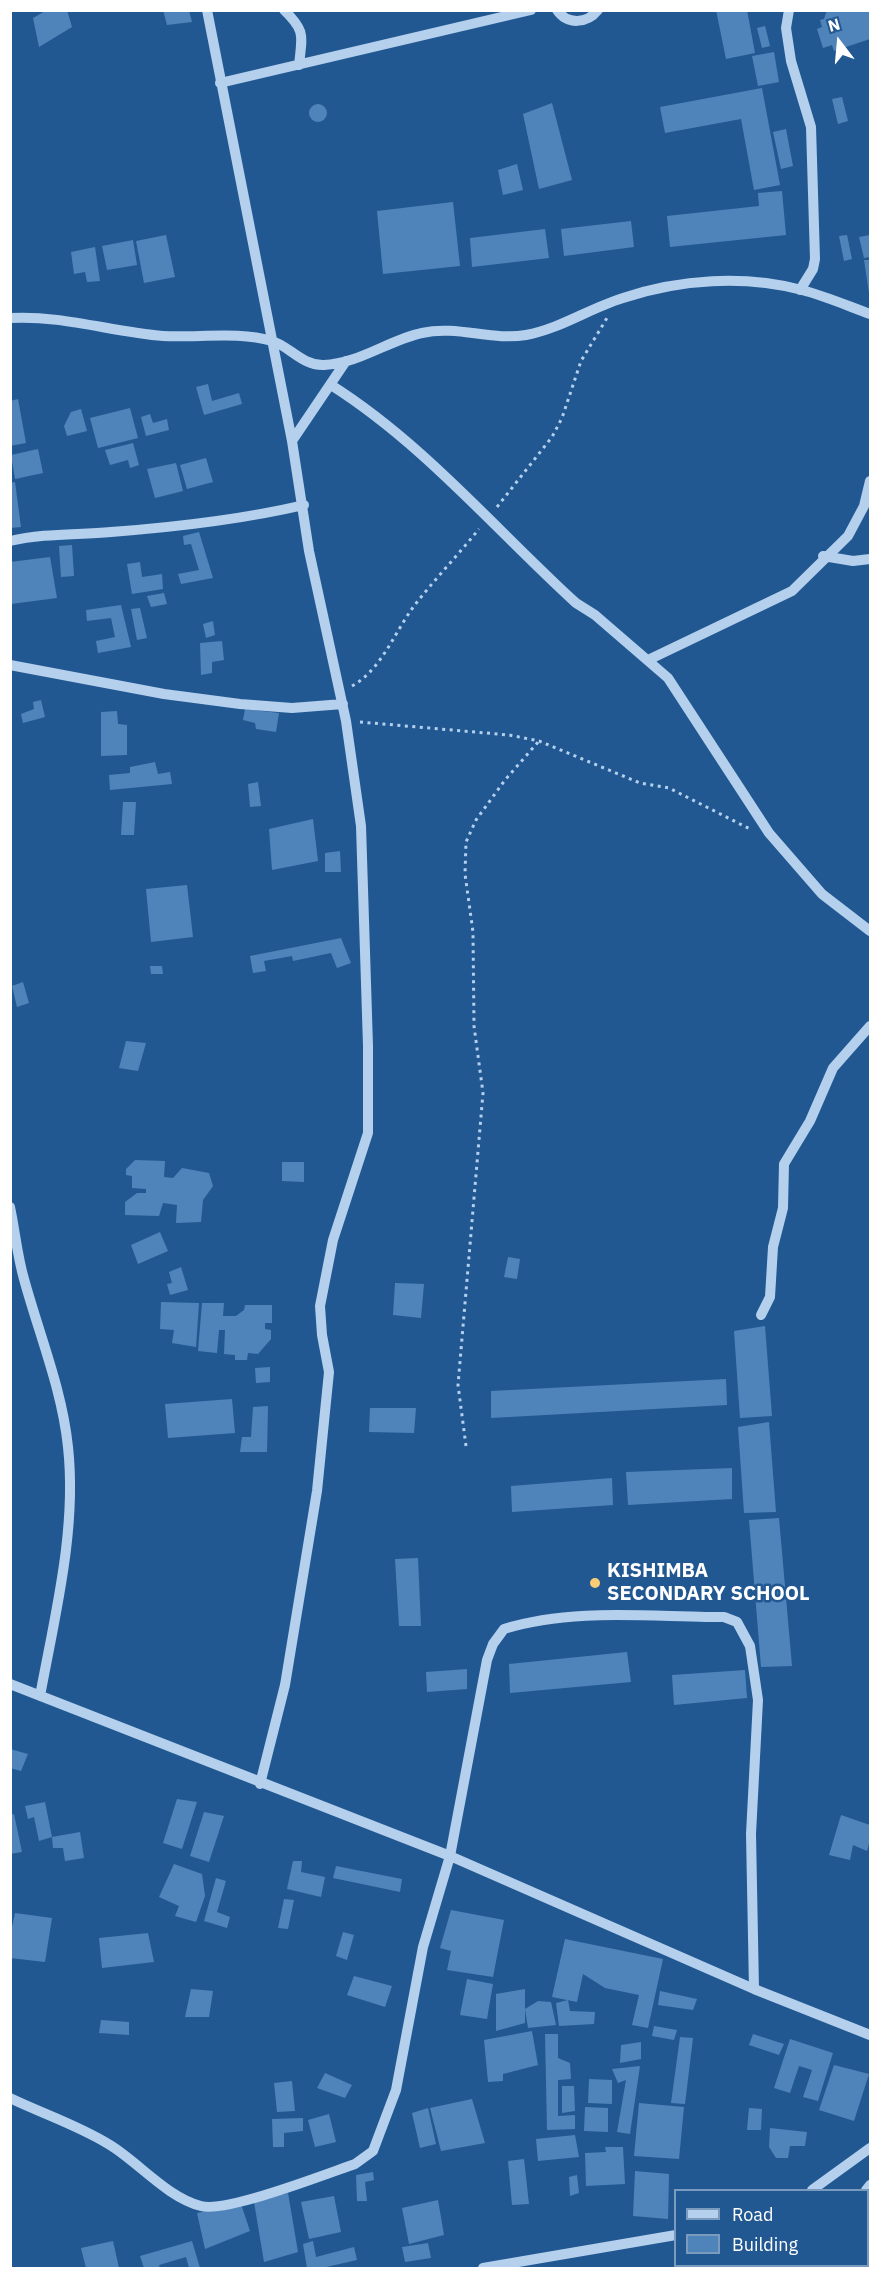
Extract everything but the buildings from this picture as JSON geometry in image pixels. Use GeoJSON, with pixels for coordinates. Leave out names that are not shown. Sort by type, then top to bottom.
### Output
{"type":"FeatureCollection","features":[{"type":"Feature","properties":{"kind":"street"},"geometry":{"type":"LineString","coordinates":[[207,10],[292,441],[304,505],[309,551],[346,721],[361,826],[369,1046],[368,1132],[333,1240],[320,1306],[322,1335],[329,1372],[317,1491],[285,1685],[260,1784]]}},
{"type":"Feature","properties":{"kind":"street"},"geometry":{"type":"LineString","coordinates":[[284,10],[299,24],[302,37],[299,65]]}},
{"type":"Feature","properties":{"kind":"street"},"geometry":{"type":"LineString","coordinates":[[220,83],[531,10]]}},
{"type":"Feature","properties":{"kind":"street"},"geometry":{"type":"LineString","coordinates":[[557,10],[565,19],[578,21],[594,16],[598,10]]}},
{"type":"Feature","properties":{"kind":"street"},"geometry":{"type":"LineString","coordinates":[[789,10],[786,28],[789,50],[811,127],[815,259],[813,268],[800,290]]}},
{"type":"Feature","properties":{"kind":"street"},"geometry":{"type":"LineString","coordinates":[[10,318],[37,316],[166,336],[218,336],[273,341],[285,350],[320,366],[346,361],[393,340],[424,332],[458,330],[506,336],[525,335],[619,299],[651,289],[690,283],[760,282],[800,290],[870,314]]}},
{"type":"Feature","properties":{"kind":"street"},"geometry":{"type":"LineString","coordinates":[[292,441],[346,361]]}},
{"type":"Feature","properties":{"kind":"street"},"geometry":{"type":"LineString","coordinates":[[331,385],[398,434],[576,603],[595,615],[648,660],[678,690],[769,833],[822,894],[870,931]]}},
{"type":"Feature","properties":{"kind":"street"},"geometry":{"type":"LineString","coordinates":[[648,660],[792,591],[824,556],[848,536],[864,506],[870,482]]}},
{"type":"Feature","properties":{"kind":"street"},"geometry":{"type":"LineString","coordinates":[[10,541],[37,534],[102,533],[190,526],[304,505]]}},
{"type":"Feature","properties":{"kind":"street"},"geometry":{"type":"LineString","coordinates":[[824,556],[853,561],[870,559]]}},
{"type":"Feature","properties":{"kind":"street"},"geometry":{"type":"LineString","coordinates":[[10,665],[164,694],[240,704],[292,708],[342,698]]}},
{"type":"Feature","properties":{"kind":"street"},"geometry":{"type":"LineString","coordinates":[[761,1315],[770,1297],[773,1247],[783,1208],[784,1164],[810,1121],[833,1068],[870,1026]]}},
{"type":"Feature","properties":{"kind":"street"},"geometry":{"type":"LineString","coordinates":[[10,1207],[23,1277],[60,1403],[68,1446],[69,1488],[60,1586],[40,1696]]}},
{"type":"Feature","properties":{"kind":"street"},"geometry":{"type":"LineString","coordinates":[[10,2098],[52,2115],[112,2146],[164,2186],[201,2206],[216,2206],[263,2196],[355,2164],[373,2151],[396,2090],[423,1947],[450,1856],[487,1660],[504,1629],[548,1619],[597,1616],[724,1617],[737,1623],[750,1646],[758,1700],[751,1834],[754,1989]]}},
{"type":"Feature","properties":{"kind":"street"},"geometry":{"type":"LineString","coordinates":[[10,1684],[260,1784],[450,1856],[754,1989],[870,2035]]}},
{"type":"Feature","properties":{"kind":"street"},"geometry":{"type":"LineString","coordinates":[[814,2189],[870,2148]]}},
{"type":"Feature","properties":{"kind":"street"},"geometry":{"type":"LineString","coordinates":[[483,2268],[674,2235]]}},
{"type":"Feature","properties":{"kind":"path"},"geometry":{"type":"LineString","coordinates":[[342,698],[376,666],[416,603],[489,518],[552,437],[562,418],[581,361],[619,299]]}},
{"type":"Feature","properties":{"kind":"path"},"geometry":{"type":"LineString","coordinates":[[346,721],[509,735],[540,741],[640,783],[669,788],[734,822],[769,833]]}},
{"type":"Feature","properties":{"kind":"path"},"geometry":{"type":"LineString","coordinates":[[466,1446],[458,1385],[465,1271],[483,1093],[474,1026],[473,932],[465,874],[466,842],[476,820],[505,780],[540,741]]}},
{"type":"Feature","properties":{"kind":"place","name":"KISHIMBA SECONDARY SCHOOL"},"geometry":{"type":"Point","coordinates":[595,1583]}}]}
